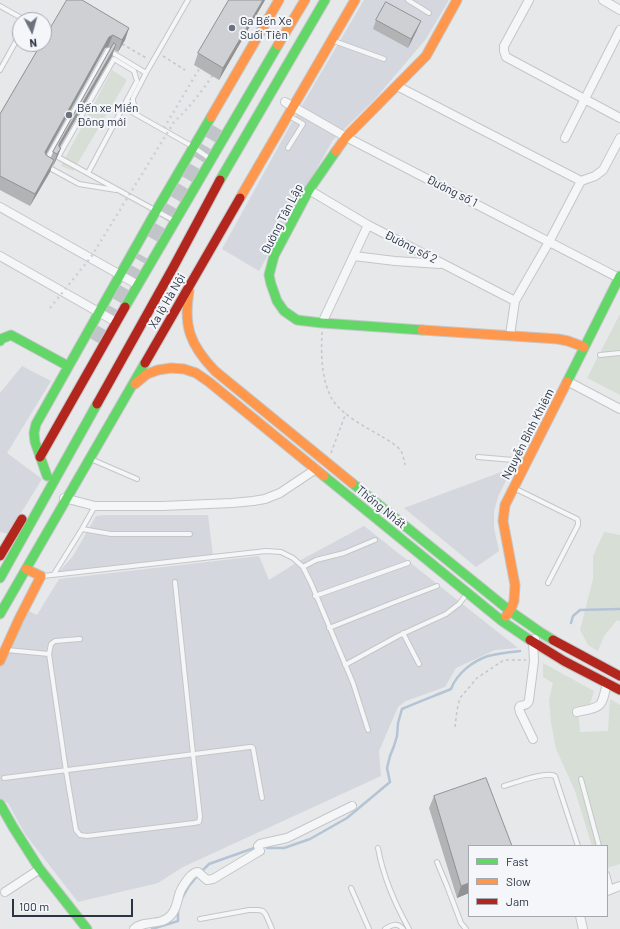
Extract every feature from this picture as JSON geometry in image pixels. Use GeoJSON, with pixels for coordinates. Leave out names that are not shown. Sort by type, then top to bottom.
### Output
{"type":"FeatureCollection","features":[{"type":"Feature","properties":{"kind":"main road"},"geometry":{"type":"LineString","coordinates":[[50,479],[34,442],[36,424],[156,211],[279,0]]}},
{"type":"Feature","properties":{"kind":"main road"},"geometry":{"type":"LineString","coordinates":[[247,73],[289,0]]}},
{"type":"Feature","properties":{"kind":"main road"},"geometry":{"type":"LineString","coordinates":[[40,457],[116,322],[304,0]]}},
{"type":"Feature","properties":{"kind":"main road","name":"Xa lộ Hà Nội"},"geometry":{"type":"LineString","coordinates":[[0,578],[50,479],[174,266],[224,172],[325,0]]}},
{"type":"Feature","properties":{"kind":"main road","name":"Xa lộ Hà Nội"},"geometry":{"type":"LineString","coordinates":[[87,457],[129,390],[159,332],[190,285],[289,102],[331,40],[354,0]]}},
{"type":"Feature","properties":{"kind":"main road","name":"Đường Tân Lập"},"geometry":{"type":"LineString","coordinates":[[457,0],[426,56],[346,137],[309,190],[274,256],[269,275],[276,301],[284,311],[297,320],[558,339],[584,347]]}},
{"type":"Feature","properties":{"kind":"main road","name":"Xa lộ Hà Nội"},"geometry":{"type":"LineString","coordinates":[[0,614],[23,568],[63,498],[286,114],[289,102]]}},
{"type":"Feature","properties":{"kind":"main road","name":"Nguyễn Bỉnh Khiêm"},"geometry":{"type":"LineString","coordinates":[[510,611],[513,605],[515,585],[503,521],[505,505],[620,277]]}},
{"type":"Feature","properties":{"kind":"main road","name":"Thống Nhất"},"geometry":{"type":"LineString","coordinates":[[190,285],[186,304],[189,332],[197,349],[215,371],[510,611],[540,632],[620,676]]}},
{"type":"Feature","properties":{"kind":"main road"},"geometry":{"type":"LineString","coordinates":[[0,341],[1,339],[10,335],[68,366]]}},
{"type":"Feature","properties":{"kind":"main road"},"geometry":{"type":"LineString","coordinates":[[34,442],[93,340]]}},
{"type":"Feature","properties":{"kind":"main road","name":"Thống Nhất"},"geometry":{"type":"LineString","coordinates":[[129,390],[146,375],[167,368],[190,371],[196,374],[209,382],[502,621],[564,661],[620,690]]}},
{"type":"Feature","properties":{"kind":"main road"},"geometry":{"type":"LineString","coordinates":[[209,382],[215,371]]}},
{"type":"Feature","properties":{"kind":"main road","name":"Xa lộ Hà Nội"},"geometry":{"type":"LineString","coordinates":[[39,489],[50,479]]}},
{"type":"Feature","properties":{"kind":"main road"},"geometry":{"type":"LineString","coordinates":[[0,556],[25,514]]}},
{"type":"Feature","properties":{"kind":"main road"},"geometry":{"type":"LineString","coordinates":[[0,661],[40,576],[23,568]]}},
{"type":"Feature","properties":{"kind":"main road","name":"Xa lộ Hà Nội"},"geometry":{"type":"LineString","coordinates":[[0,600],[23,568]]}},
{"type":"Feature","properties":{"kind":"main road"},"geometry":{"type":"LineString","coordinates":[[502,621],[510,611]]}},
{"type":"Feature","properties":{"kind":"main road"},"geometry":{"type":"LineString","coordinates":[[0,804],[40,869],[87,929]]}},
{"type":"Feature","properties":{"kind":"street"},"geometry":{"type":"LineString","coordinates":[[529,0],[504,46],[506,57],[620,118]]}},
{"type":"Feature","properties":{"kind":"street"},"geometry":{"type":"LineString","coordinates":[[603,0],[620,10]]}},
{"type":"Feature","properties":{"kind":"street"},"geometry":{"type":"LineString","coordinates":[[565,138],[620,30]]}},
{"type":"Feature","properties":{"kind":"street"},"geometry":{"type":"LineString","coordinates":[[398,86],[581,181]]}},
{"type":"Feature","properties":{"kind":"street","name":"Đường số 1"},"geometry":{"type":"LineString","coordinates":[[289,102],[346,137],[620,277]]}},
{"type":"Feature","properties":{"kind":"street"},"geometry":{"type":"LineString","coordinates":[[510,335],[515,301],[549,242],[581,181],[595,176],[603,170],[620,138]]}},
{"type":"Feature","properties":{"kind":"street","name":"Đường số 2"},"geometry":{"type":"LineString","coordinates":[[309,190],[368,225],[515,301]]}},
{"type":"Feature","properties":{"kind":"street"},"geometry":{"type":"LineString","coordinates":[[0,207],[138,285]]}},
{"type":"Feature","properties":{"kind":"street"},"geometry":{"type":"LineString","coordinates":[[322,323],[368,225]]}},
{"type":"Feature","properties":{"kind":"street"},"geometry":{"type":"LineString","coordinates":[[0,256],[116,322]]}},
{"type":"Feature","properties":{"kind":"street"},"geometry":{"type":"LineString","coordinates":[[354,256],[445,265]]}},
{"type":"Feature","properties":{"kind":"street"},"geometry":{"type":"LineString","coordinates":[[567,381],[620,409]]}},
{"type":"Feature","properties":{"kind":"street"},"geometry":{"type":"LineString","coordinates":[[63,498],[95,506],[162,506],[253,501],[265,499],[280,493],[316,470]]}},
{"type":"Feature","properties":{"kind":"street"},"geometry":{"type":"LineString","coordinates":[[533,739],[519,708],[520,706],[527,704],[530,700],[534,659],[533,642],[540,632]]}},
{"type":"Feature","properties":{"kind":"street"},"geometry":{"type":"LineString","coordinates":[[577,712],[597,707],[601,704],[607,683]]}},
{"type":"Feature","properties":{"kind":"street"},"geometry":{"type":"LineString","coordinates":[[134,929],[143,924],[162,922],[171,916],[183,885],[194,873],[200,873],[207,880],[213,879],[260,851],[258,846],[260,844],[290,837],[352,806]]}},
{"type":"Feature","properties":{"kind":"street"},"geometry":{"type":"LineString","coordinates":[[5,892],[40,869]]}},
{"type":"Feature","properties":{"kind":"street"},"geometry":{"type":"LineString","coordinates":[[609,890],[620,886]]}},
{"type":"Feature","properties":{"kind":"street"},"geometry":{"type":"LineString","coordinates":[[580,917],[583,929]]}},
{"type":"Feature","properties":{"kind":"lane"},"geometry":{"type":"LineString","coordinates":[[137,115],[133,98],[188,0]]}},
{"type":"Feature","properties":{"kind":"lane"},"geometry":{"type":"LineString","coordinates":[[408,0],[429,13]]}},
{"type":"Feature","properties":{"kind":"lane"},"geometry":{"type":"LineString","coordinates":[[0,6],[12,13]]}},
{"type":"Feature","properties":{"kind":"lane"},"geometry":{"type":"LineString","coordinates":[[331,40],[384,60]]}},
{"type":"Feature","properties":{"kind":"lane"},"geometry":{"type":"LineString","coordinates":[[0,70],[12,48]]}},
{"type":"Feature","properties":{"kind":"lane"},"geometry":{"type":"LineString","coordinates":[[119,190],[79,184],[44,165],[108,50],[146,73]]}},
{"type":"Feature","properties":{"kind":"lane"},"geometry":{"type":"LineString","coordinates":[[88,173],[137,81],[134,71],[114,59],[58,157],[175,221]]}},
{"type":"Feature","properties":{"kind":"lane"},"geometry":{"type":"LineString","coordinates":[[126,101],[133,98]]}},
{"type":"Feature","properties":{"kind":"lane"},"geometry":{"type":"LineString","coordinates":[[123,107],[194,147],[211,159]]}},
{"type":"Feature","properties":{"kind":"lane"},"geometry":{"type":"LineString","coordinates":[[286,114],[303,124],[288,148]]}},
{"type":"Feature","properties":{"kind":"lane"},"geometry":{"type":"LineString","coordinates":[[600,355],[620,353]]}},
{"type":"Feature","properties":{"kind":"lane"},"geometry":{"type":"LineString","coordinates":[[87,457],[137,479]]}},
{"type":"Feature","properties":{"kind":"lane"},"geometry":{"type":"LineString","coordinates":[[478,457],[527,461]]}},
{"type":"Feature","properties":{"kind":"lane"},"geometry":{"type":"LineString","coordinates":[[514,488],[577,519],[578,521],[578,525],[548,583]]}},
{"type":"Feature","properties":{"kind":"lane"},"geometry":{"type":"LineString","coordinates":[[54,574],[95,506]]}},
{"type":"Feature","properties":{"kind":"lane"},"geometry":{"type":"LineString","coordinates":[[82,529],[111,534],[190,534]]}},
{"type":"Feature","properties":{"kind":"lane"},"geometry":{"type":"LineString","coordinates":[[303,567],[316,560],[344,553],[375,540]]}},
{"type":"Feature","properties":{"kind":"lane"},"geometry":{"type":"LineString","coordinates":[[40,576],[266,551],[281,552],[293,558],[303,567],[311,583],[315,596],[353,683],[368,730]]}},
{"type":"Feature","properties":{"kind":"lane"},"geometry":{"type":"LineString","coordinates":[[315,596],[408,562]]}},
{"type":"Feature","properties":{"kind":"lane"},"geometry":{"type":"LineString","coordinates":[[80,639],[55,641],[51,644],[48,654],[76,830],[80,835],[87,836],[198,822],[200,817],[192,754],[175,582]]}},
{"type":"Feature","properties":{"kind":"lane"},"geometry":{"type":"LineString","coordinates":[[329,628],[437,586]]}},
{"type":"Feature","properties":{"kind":"lane"},"geometry":{"type":"LineString","coordinates":[[345,665],[403,633],[446,614],[459,604],[468,593]]}},
{"type":"Feature","properties":{"kind":"lane"},"geometry":{"type":"LineString","coordinates":[[403,633],[419,664]]}},
{"type":"Feature","properties":{"kind":"lane"},"geometry":{"type":"LineString","coordinates":[[5,649],[48,654]]}},
{"type":"Feature","properties":{"kind":"lane"},"geometry":{"type":"LineString","coordinates":[[4,778],[252,747],[262,798]]}},
{"type":"Feature","properties":{"kind":"lane"},"geometry":{"type":"LineString","coordinates":[[504,786],[544,774],[552,774],[555,776],[578,845]]}},
{"type":"Feature","properties":{"kind":"lane"},"geometry":{"type":"LineString","coordinates":[[581,779],[599,845]]}},
{"type":"Feature","properties":{"kind":"lane"},"geometry":{"type":"LineString","coordinates":[[378,848],[388,882],[406,929]]}},
{"type":"Feature","properties":{"kind":"lane"},"geometry":{"type":"LineString","coordinates":[[437,862],[461,923],[466,929]]}},
{"type":"Feature","properties":{"kind":"lane"},"geometry":{"type":"LineString","coordinates":[[351,888],[369,929]]}},
{"type":"Feature","properties":{"kind":"lane"},"geometry":{"type":"LineString","coordinates":[[200,919],[249,910],[258,910],[263,911],[266,915],[272,929]]}},
{"type":"Feature","properties":{"kind":"lane"},"geometry":{"type":"LineString","coordinates":[[385,929],[392,925],[396,925],[406,929]]}},
{"type":"Feature","properties":{"kind":"path"},"geometry":{"type":"LineString","coordinates":[[162,56],[185,70]]}},
{"type":"Feature","properties":{"kind":"path"},"geometry":{"type":"LineString","coordinates":[[322,323],[322,358],[326,383],[333,400],[361,425],[397,447],[400,450],[405,465]]}},
{"type":"Feature","properties":{"kind":"path"},"geometry":{"type":"LineString","coordinates":[[326,461],[336,441],[346,413]]}},
{"type":"Feature","properties":{"kind":"path"},"geometry":{"type":"LineString","coordinates":[[455,727],[460,698],[477,678],[504,660],[534,659]]}},
{"type":"Feature","properties":{"kind":"shaded area"},"geometry":{"type":"Polygon","coordinates":[[[364,0],[449,0],[426,39],[375,99],[333,140],[259,271],[222,249],[292,122],[364,0]]]}},
{"type":"Feature","properties":{"kind":"shaded area"},"geometry":{"type":"Polygon","coordinates":[[[112,70],[127,80],[73,171],[61,166],[112,70]]]}},
{"type":"Feature","properties":{"kind":"shaded area"},"geometry":{"type":"Polygon","coordinates":[[[620,314],[620,395],[587,378],[620,314]]]}},
{"type":"Feature","properties":{"kind":"shaded area"},"geometry":{"type":"Polygon","coordinates":[[[22,366],[51,381],[7,453],[42,479],[8,534],[0,532],[0,393],[22,366]]]}},
{"type":"Feature","properties":{"kind":"shaded area"},"geometry":{"type":"Polygon","coordinates":[[[512,468],[498,497],[494,511],[494,528],[499,551],[476,567],[404,508],[512,468]]]}},
{"type":"Feature","properties":{"kind":"shaded area"},"geometry":{"type":"Polygon","coordinates":[[[208,515],[213,555],[57,574],[73,556],[96,516],[208,515]]]}},
{"type":"Feature","properties":{"kind":"shaded area"},"geometry":{"type":"Polygon","coordinates":[[[364,526],[518,648],[495,650],[456,668],[445,687],[406,701],[398,707],[379,751],[381,776],[183,867],[158,883],[78,902],[25,834],[8,803],[0,799],[0,665],[27,610],[37,615],[59,579],[259,556],[269,580],[299,561],[364,526]]]}},
{"type":"Feature","properties":{"kind":"shaded area"},"geometry":{"type":"Polygon","coordinates":[[[604,532],[620,535],[620,621],[617,620],[604,636],[598,651],[588,645],[580,630],[593,579],[593,556],[604,532]]]}},
{"type":"Feature","properties":{"kind":"shaded area"},"geometry":{"type":"Polygon","coordinates":[[[543,663],[594,691],[589,707],[578,707],[580,732],[608,731],[610,699],[620,705],[620,864],[608,868],[608,845],[592,845],[575,791],[556,749],[549,700],[553,683],[543,677],[543,663]]]}},
{"type":"Feature","properties":{"kind":"building"},"geometry":{"type":"Polygon","coordinates":[[[67,0],[82,0],[129,28],[122,40],[113,35],[109,37],[45,152],[46,155],[54,160],[35,194],[0,176],[0,114],[36,52],[52,52],[52,25],[67,0]]]}},
{"type":"Feature","properties":{"kind":"building","name":"Ga Bến Xe Suối Tiên"},"geometry":{"type":"Polygon","coordinates":[[[229,0],[263,0],[223,68],[198,53],[229,0]]]}},
{"type":"Feature","properties":{"kind":"building"},"geometry":{"type":"Polygon","coordinates":[[[386,2],[421,21],[411,39],[376,20],[386,2]]]}},
{"type":"Feature","properties":{"kind":"building"},"geometry":{"type":"Polygon","coordinates":[[[114,43],[116,45],[59,144],[59,147],[61,148],[57,154],[53,152],[114,43]]]}},
{"type":"Feature","properties":{"kind":"building"},"geometry":{"type":"Polygon","coordinates":[[[486,778],[512,845],[468,845],[468,883],[461,886],[434,796],[486,778]]]}},
{"type":"Feature","properties":{"kind":"waterway"},"geometry":{"type":"LineString","coordinates":[[571,623],[573,616],[580,610],[620,609]]}},
{"type":"Feature","properties":{"kind":"waterway"},"geometry":{"type":"LineString","coordinates":[[267,848],[284,848],[310,839],[347,818],[390,782],[387,768],[397,736],[398,723],[402,709],[451,689],[461,673],[471,664],[482,658],[496,654],[520,651]]}},
{"type":"Feature","properties":{"kind":"waterway"},"geometry":{"type":"LineString","coordinates":[[181,900],[189,886],[209,864],[254,848]]}},
{"type":"Feature","properties":{"kind":"waterway"},"geometry":{"type":"LineString","coordinates":[[152,929],[178,921],[178,910]]}},
{"type":"Feature","properties":{"kind":"tunnel"},"geometry":{"type":"LineString","coordinates":[[151,238],[216,127]]}},
{"type":"Feature","properties":{"kind":"tunnel"},"geometry":{"type":"LineString","coordinates":[[93,340],[141,255]]}},
{"type":"Feature","properties":{"kind":"railway"},"geometry":{"type":"LineString","coordinates":[[164,128],[205,59]]}},
{"type":"Feature","properties":{"kind":"railway"},"geometry":{"type":"LineString","coordinates":[[50,308],[91,257],[174,122],[198,96],[218,66]]}},
{"type":"Feature","properties":{"kind":"traffic: fast"},"geometry":{"type":"LineString","coordinates":[[220,180],[325,0]]}},
{"type":"Feature","properties":{"kind":"traffic: fast"},"geometry":{"type":"LineString","coordinates":[[125,307],[278,45]]}},
{"type":"Feature","properties":{"kind":"traffic: fast"},"geometry":{"type":"LineString","coordinates":[[47,476],[35,442],[34,433],[36,424],[156,211],[211,117]]}},
{"type":"Feature","properties":{"kind":"traffic: fast"},"geometry":{"type":"LineString","coordinates":[[336,151],[309,190],[274,256],[269,275],[277,301],[284,311],[297,320],[422,330]]}},
{"type":"Feature","properties":{"kind":"traffic: fast"},"geometry":{"type":"LineString","coordinates":[[567,382],[620,276]]}},
{"type":"Feature","properties":{"kind":"traffic: fast"},"geometry":{"type":"LineString","coordinates":[[0,341],[1,339],[11,335],[68,366]]}},
{"type":"Feature","properties":{"kind":"traffic: fast"},"geometry":{"type":"LineString","coordinates":[[0,614],[145,363]]}},
{"type":"Feature","properties":{"kind":"traffic: fast"},"geometry":{"type":"LineString","coordinates":[[0,578],[97,404]]}},
{"type":"Feature","properties":{"kind":"traffic: fast"},"geometry":{"type":"LineString","coordinates":[[324,476],[502,621],[530,640]]}},
{"type":"Feature","properties":{"kind":"traffic: fast"},"geometry":{"type":"LineString","coordinates":[[352,483],[510,611],[553,640]]}},
{"type":"Feature","properties":{"kind":"traffic: fast"},"geometry":{"type":"LineString","coordinates":[[0,804],[39,868],[87,929]]}},
{"type":"Feature","properties":{"kind":"traffic: slow"},"geometry":{"type":"LineString","coordinates":[[211,117],[279,0]]}},
{"type":"Feature","properties":{"kind":"traffic: slow"},"geometry":{"type":"LineString","coordinates":[[278,45],[305,0]]}},
{"type":"Feature","properties":{"kind":"traffic: slow"},"geometry":{"type":"LineString","coordinates":[[240,198],[355,0]]}},
{"type":"Feature","properties":{"kind":"traffic: slow"},"geometry":{"type":"LineString","coordinates":[[336,151],[346,137],[426,56],[457,0]]}},
{"type":"Feature","properties":{"kind":"traffic: slow"},"geometry":{"type":"LineString","coordinates":[[189,291],[187,315],[190,334],[206,362],[352,483]]}},
{"type":"Feature","properties":{"kind":"traffic: slow"},"geometry":{"type":"LineString","coordinates":[[422,330],[558,339],[584,347]]}},
{"type":"Feature","properties":{"kind":"traffic: slow"},"geometry":{"type":"LineString","coordinates":[[135,384],[147,374],[158,370],[171,368],[184,369],[196,373],[324,476]]}},
{"type":"Feature","properties":{"kind":"traffic: slow"},"geometry":{"type":"LineString","coordinates":[[506,616],[514,601],[515,585],[503,521],[505,505],[567,382]]}},
{"type":"Feature","properties":{"kind":"traffic: slow"},"geometry":{"type":"LineString","coordinates":[[0,661],[41,576],[26,569]]}},
{"type":"Feature","properties":{"kind":"traffic: jam"},"geometry":{"type":"LineString","coordinates":[[97,404],[220,180]]}},
{"type":"Feature","properties":{"kind":"traffic: jam"},"geometry":{"type":"LineString","coordinates":[[145,363],[240,198]]}},
{"type":"Feature","properties":{"kind":"traffic: jam"},"geometry":{"type":"LineString","coordinates":[[40,457],[125,307]]}},
{"type":"Feature","properties":{"kind":"traffic: jam"},"geometry":{"type":"LineString","coordinates":[[0,556],[22,519]]}},
{"type":"Feature","properties":{"kind":"traffic: jam"},"geometry":{"type":"LineString","coordinates":[[530,640],[564,661],[620,690]]}},
{"type":"Feature","properties":{"kind":"traffic: jam"},"geometry":{"type":"LineString","coordinates":[[553,640],[620,676]]}},
{"type":"Feature","properties":{"kind":"place","name":"Ga Bến Xe Suối Tiên"},"geometry":{"type":"Point","coordinates":[232,28]}},
{"type":"Feature","properties":{"kind":"place","name":"Bến xe Miền Đông mới"},"geometry":{"type":"Point","coordinates":[69,115]}}]}
